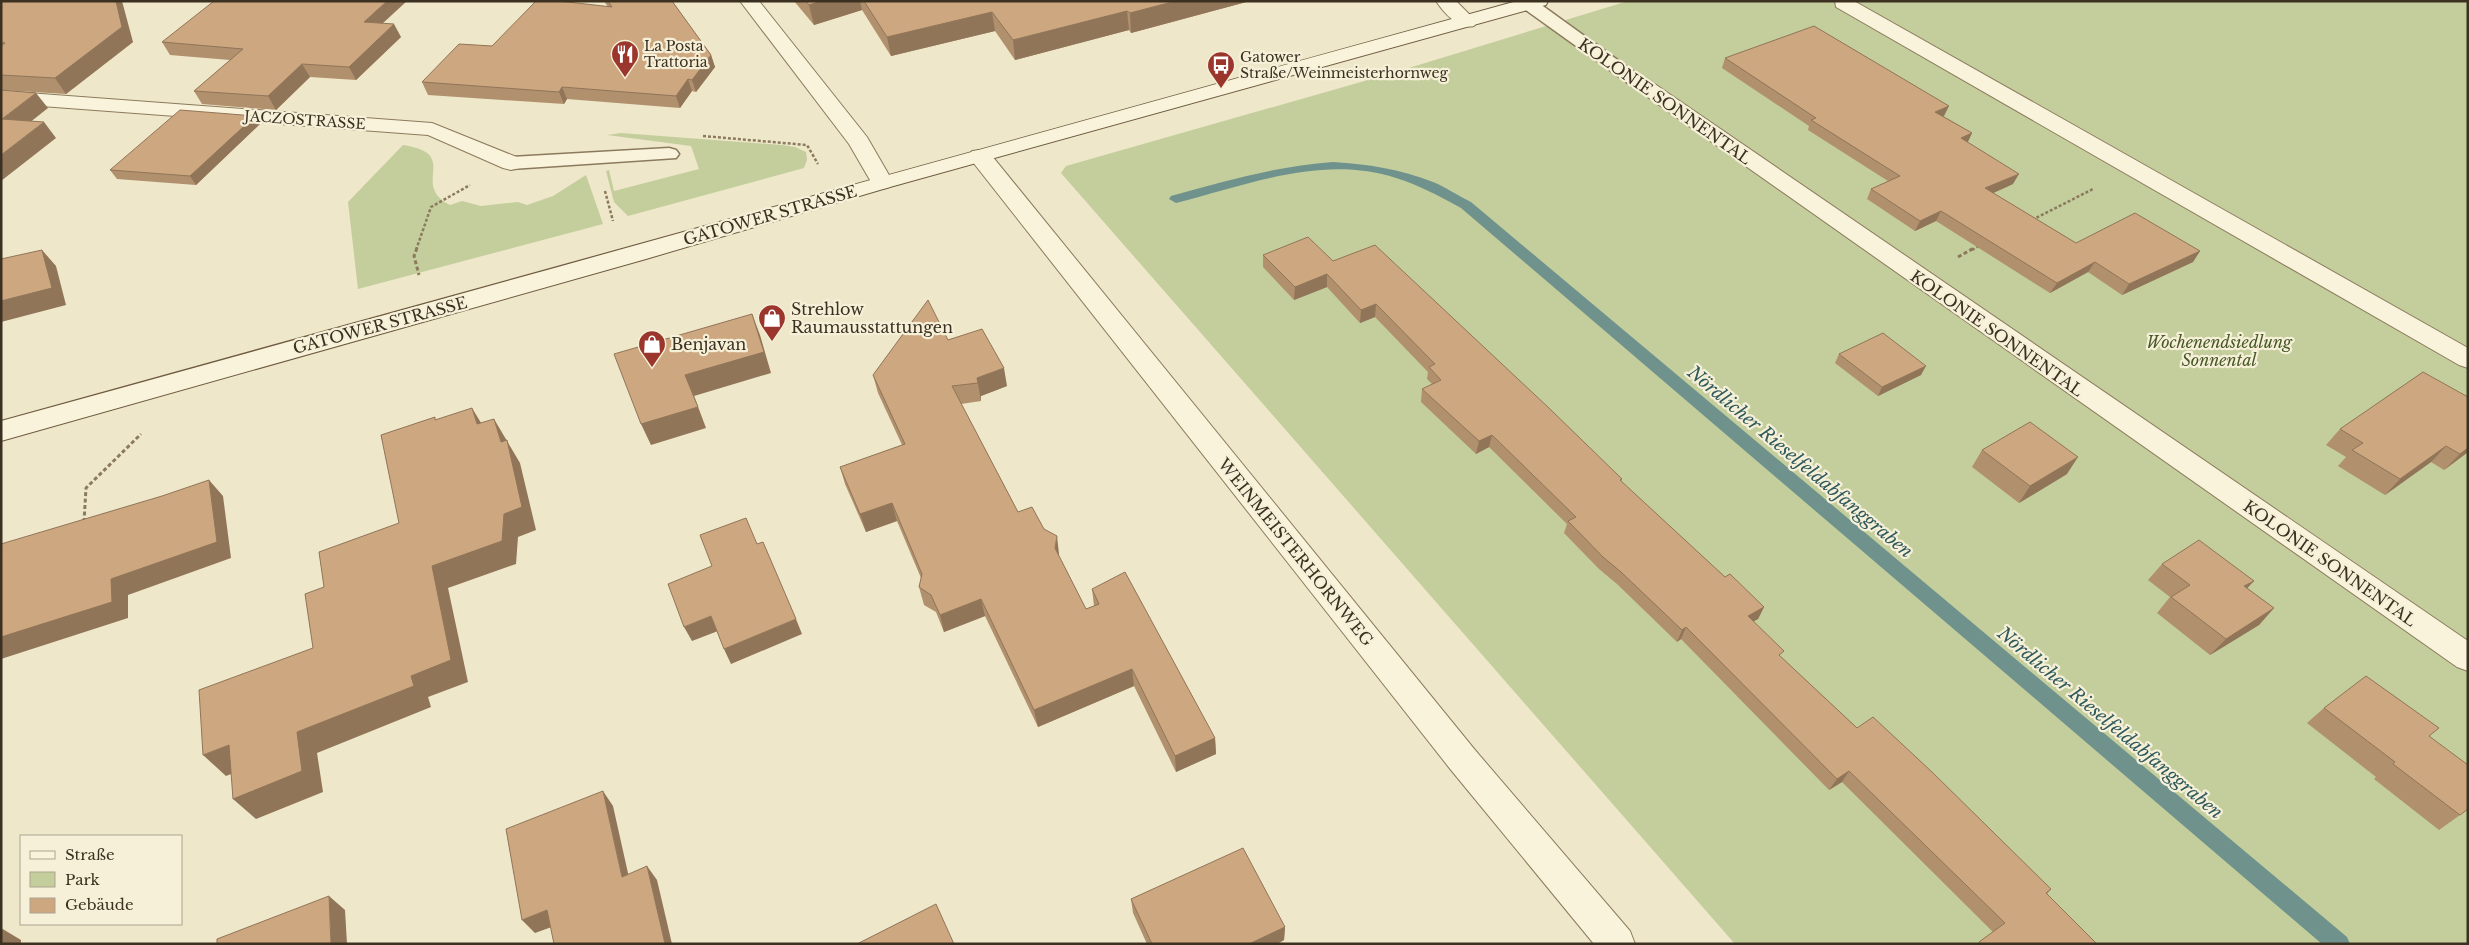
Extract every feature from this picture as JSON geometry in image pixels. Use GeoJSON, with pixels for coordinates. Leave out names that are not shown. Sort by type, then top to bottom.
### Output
{"type":"FeatureCollection","features":[{"type":"Feature","properties":{"kind":"street"},"geometry":{"type":"LineString","coordinates":[[749,1],[859,142],[882,182]]}},
{"type":"Feature","properties":{"kind":"street"},"geometry":{"type":"LineString","coordinates":[[1444,1],[1467,22]]}},
{"type":"Feature","properties":{"kind":"street"},"geometry":{"type":"LineString","coordinates":[[1842,2],[2468,359]]}},
{"type":"Feature","properties":{"kind":"street","name":"GATOWER STRASSE"},"geometry":{"type":"LineString","coordinates":[[1,431],[638,254],[882,182],[1534,3]]}},
{"type":"Feature","properties":{"kind":"street","name":"KOLONIE SONNENTAL"},"geometry":{"type":"LineString","coordinates":[[1639,82],[1917,278],[2468,658]]}},
{"type":"Feature","properties":{"kind":"street","name":"JACZOSTRASSE"},"geometry":{"type":"LineString","coordinates":[[1,97],[432,129],[512,163]]}},
{"type":"Feature","properties":{"kind":"street","name":"WEINMEISTERHORNWEG"},"geometry":{"type":"LineString","coordinates":[[980,156],[1463,760],[1617,944]]}},
{"type":"Feature","properties":{"kind":"lane","name":"KOLONIE SONNENTAL"},"geometry":{"type":"LineString","coordinates":[[1534,3],[1639,82]]}},
{"type":"Feature","properties":{"kind":"lane"},"geometry":{"type":"LineString","coordinates":[[512,163],[669,154]]}},
{"type":"Feature","properties":{"kind":"path"},"geometry":{"type":"LineString","coordinates":[[788,143],[807,145],[819,164]]}},
{"type":"Feature","properties":{"kind":"path"},"geometry":{"type":"LineString","coordinates":[[2030,221],[2134,168]]}},
{"type":"Feature","properties":{"kind":"path"},"geometry":{"type":"LineString","coordinates":[[419,278],[414,256],[431,207]]}},
{"type":"Feature","properties":{"kind":"path"},"geometry":{"type":"LineString","coordinates":[[1917,278],[1986,243]]}},
{"type":"Feature","properties":{"kind":"path"},"geometry":{"type":"LineString","coordinates":[[84,524],[86,488],[142,433]]}},
{"type":"Feature","properties":{"kind":"green space","name":"Wochenendsiedlung Sonnental"},"geometry":{"type":"Polygon","coordinates":[[[1628,1],[2468,1],[2468,944],[1735,944],[1061,173],[1066,166],[1389,74],[1628,1]]]}},
{"type":"Feature","properties":{"kind":"green space"},"geometry":{"type":"Polygon","coordinates":[[[621,133],[782,145],[795,147],[806,152],[807,160],[804,168],[628,216],[614,202],[606,171],[609,170],[614,191],[699,169],[691,146],[607,135],[621,133]]]}},
{"type":"Feature","properties":{"kind":"green space"},"geometry":{"type":"Polygon","coordinates":[[[403,145],[420,149],[429,155],[433,162],[434,188],[439,197],[450,205],[462,201],[481,206],[518,202],[527,205],[553,196],[586,175],[603,224],[358,289],[348,202],[403,145]]]}},
{"type":"Feature","properties":{"kind":"building"},"geometry":{"type":"Polygon","coordinates":[[[1,1],[116,1],[122,27],[55,78],[1,75],[1,46],[5,43],[1,42],[1,1]]]}},
{"type":"Feature","properties":{"kind":"building"},"geometry":{"type":"Polygon","coordinates":[[[214,1],[387,1],[364,22],[394,24],[349,67],[302,64],[268,96],[194,91],[243,49],[162,42],[214,1]]]}},
{"type":"Feature","properties":{"kind":"building"},"geometry":{"type":"Polygon","coordinates":[[[536,1],[559,1],[612,7],[608,1],[672,1],[711,55],[692,80],[688,79],[676,96],[562,87],[559,92],[422,82],[459,44],[492,46],[536,1]]]}},
{"type":"Feature","properties":{"kind":"building"},"geometry":{"type":"Polygon","coordinates":[[[806,1],[822,1],[809,5],[806,1]]]}},
{"type":"Feature","properties":{"kind":"building"},"geometry":{"type":"Polygon","coordinates":[[[864,1],[1176,1],[1130,13],[1127,11],[1013,40],[992,12],[887,37],[864,1]]]}},
{"type":"Feature","properties":{"kind":"building"},"geometry":{"type":"Polygon","coordinates":[[[1814,26],[1949,106],[1935,112],[1972,133],[1961,138],[2019,174],[1985,188],[2076,243],[2135,213],[2200,251],[2129,284],[2095,262],[2057,283],[1941,211],[1920,221],[1871,189],[1900,176],[1811,120],[1816,118],[1725,58],[1814,26]]]}},
{"type":"Feature","properties":{"kind":"building"},"geometry":{"type":"Polygon","coordinates":[[[1,90],[36,93],[2,119],[44,122],[1,155],[1,90]]]}},
{"type":"Feature","properties":{"kind":"building"},"geometry":{"type":"Polygon","coordinates":[[[180,110],[255,116],[190,176],[110,170],[180,110]]]}},
{"type":"Feature","properties":{"kind":"building"},"geometry":{"type":"Polygon","coordinates":[[[1308,237],[1333,261],[1375,245],[1550,409],[1622,479],[1620,480],[1725,577],[1730,574],[1764,607],[1748,616],[1784,651],[1779,655],[1857,728],[1873,717],[2051,889],[2046,893],[2097,944],[1981,944],[1979,942],[2005,923],[1849,771],[1837,779],[1686,627],[1682,630],[1603,557],[1568,521],[1576,517],[1492,435],[1479,441],[1422,389],[1441,380],[1429,367],[1435,364],[1376,304],[1361,310],[1327,274],[1295,287],[1263,255],[1308,237]]]}},
{"type":"Feature","properties":{"kind":"building"},"geometry":{"type":"Polygon","coordinates":[[[42,250],[52,288],[1,301],[1,259],[42,250]]]}},
{"type":"Feature","properties":{"kind":"building"},"geometry":{"type":"Polygon","coordinates":[[[928,300],[948,340],[982,329],[1004,368],[977,378],[978,383],[952,386],[1018,512],[1032,507],[1044,529],[1057,536],[1055,548],[1086,609],[1099,604],[1092,589],[1125,572],[1215,738],[1175,756],[1132,669],[1034,710],[981,599],[940,615],[931,595],[919,587],[922,574],[892,503],[860,514],[840,467],[905,444],[873,375],[928,300]]]}},
{"type":"Feature","properties":{"kind":"building"},"geometry":{"type":"Polygon","coordinates":[[[752,314],[764,352],[685,375],[698,407],[641,424],[614,354],[752,314]]]}},
{"type":"Feature","properties":{"kind":"building"},"geometry":{"type":"Polygon","coordinates":[[[1883,333],[1926,366],[1882,387],[1839,354],[1883,333]]]}},
{"type":"Feature","properties":{"kind":"building"},"geometry":{"type":"Polygon","coordinates":[[[2423,372],[2468,397],[2468,448],[2460,454],[2446,446],[2400,479],[2352,450],[2363,443],[2340,429],[2423,372]]]}},
{"type":"Feature","properties":{"kind":"building"},"geometry":{"type":"Polygon","coordinates":[[[472,408],[477,424],[494,419],[501,442],[507,440],[522,507],[504,514],[502,541],[432,566],[451,660],[411,676],[414,686],[297,732],[302,771],[233,799],[229,745],[203,755],[199,690],[313,648],[305,594],[324,587],[319,552],[399,523],[381,435],[435,417],[435,420],[472,408]]]}},
{"type":"Feature","properties":{"kind":"building"},"geometry":{"type":"Polygon","coordinates":[[[2030,422],[2078,457],[2030,486],[1982,450],[2030,422]]]}},
{"type":"Feature","properties":{"kind":"building"},"geometry":{"type":"Polygon","coordinates":[[[209,480],[217,542],[111,579],[112,602],[1,637],[1,544],[209,480]]]}},
{"type":"Feature","properties":{"kind":"building"},"geometry":{"type":"Polygon","coordinates":[[[746,518],[757,544],[763,542],[796,619],[724,649],[711,616],[684,627],[668,584],[712,566],[700,535],[746,518]]]}},
{"type":"Feature","properties":{"kind":"building"},"geometry":{"type":"Polygon","coordinates":[[[2199,540],[2254,581],[2244,586],[2274,608],[2226,639],[2171,597],[2190,585],[2162,564],[2199,540]]]}},
{"type":"Feature","properties":{"kind":"building"},"geometry":{"type":"Polygon","coordinates":[[[2366,676],[2439,728],[2429,736],[2468,765],[2468,809],[2460,815],[2324,708],[2366,676]]]}},
{"type":"Feature","properties":{"kind":"building"},"geometry":{"type":"Polygon","coordinates":[[[603,791],[622,877],[647,866],[665,944],[554,944],[547,910],[522,920],[506,829],[603,791]]]}},
{"type":"Feature","properties":{"kind":"building"},"geometry":{"type":"Polygon","coordinates":[[[1243,848],[1285,927],[1249,944],[1152,944],[1131,899],[1243,848]]]}},
{"type":"Feature","properties":{"kind":"building"},"geometry":{"type":"Polygon","coordinates":[[[329,896],[331,944],[217,944],[217,939],[329,896]]]}},
{"type":"Feature","properties":{"kind":"building"},"geometry":{"type":"Polygon","coordinates":[[[936,904],[954,944],[857,944],[936,904]]]}},
{"type":"Feature","properties":{"kind":"waterway","name":"Nördlicher Rieselfeldabfanggraben"},"geometry":{"type":"LineString","coordinates":[[1176,199],[1271,174],[1302,168],[1333,166],[1365,168],[1397,174],[1429,185],[1466,205],[2339,944]]}},
{"type":"Feature","properties":{"kind":"place","name":"La Posta Trattoria"},"geometry":{"type":"Point","coordinates":[625,78]}},
{"type":"Feature","properties":{"kind":"place","name":"Gatower Straße/Weinmeisterhornweg"},"geometry":{"type":"Point","coordinates":[1221,89]}},
{"type":"Feature","properties":{"kind":"place","name":"Strehlow Raumausstattungen"},"geometry":{"type":"Point","coordinates":[772,342]}},
{"type":"Feature","properties":{"kind":"place","name":"Benjavan"},"geometry":{"type":"Point","coordinates":[652,368]}}]}
